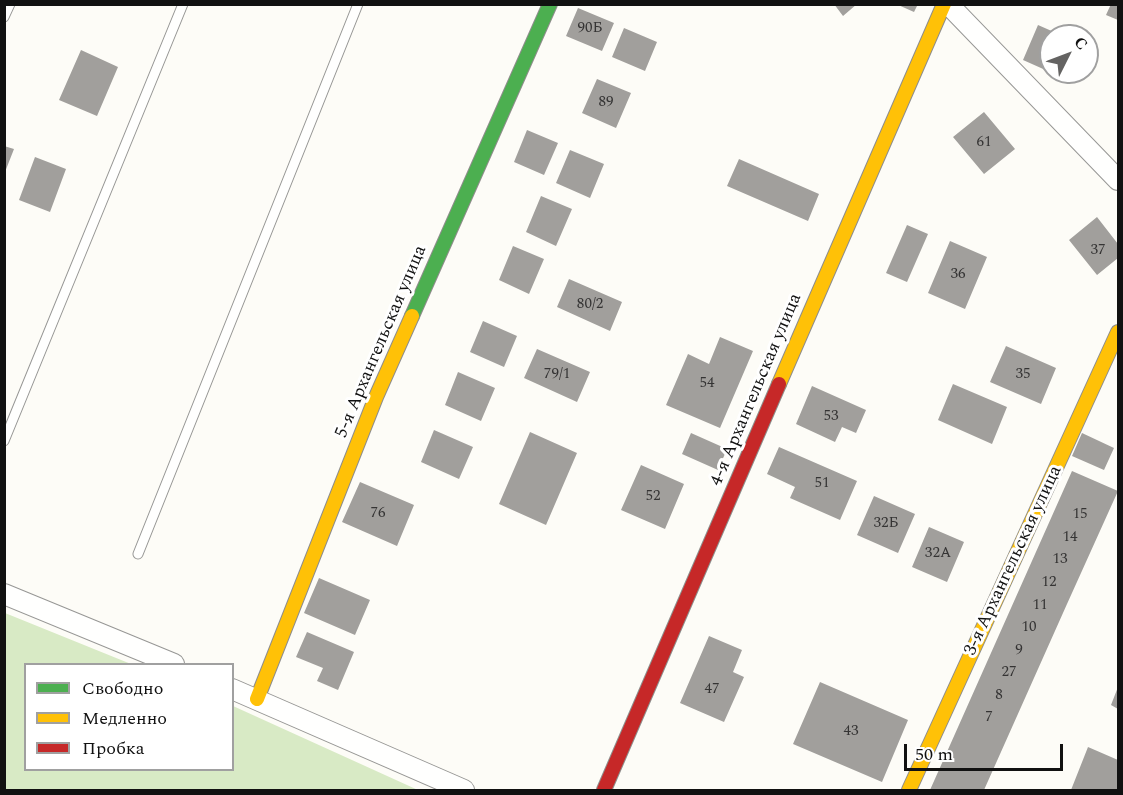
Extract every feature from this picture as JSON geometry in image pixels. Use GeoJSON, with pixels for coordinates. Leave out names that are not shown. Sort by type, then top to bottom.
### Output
{"type":"FeatureCollection","features":[{"type":"Feature","properties":{"kind":"street","name":"5-я Архангельская улица"},"geometry":{"type":"LineString","coordinates":[[257,699],[376,397],[550,4]]}},
{"type":"Feature","properties":{"kind":"street","name":"4-я Архангельская улица"},"geometry":{"type":"LineString","coordinates":[[604,790],[944,4]]}},
{"type":"Feature","properties":{"kind":"street"},"geometry":{"type":"LineString","coordinates":[[948,4],[1119,180]]}},
{"type":"Feature","properties":{"kind":"street","name":"3-я Архангельская улица"},"geometry":{"type":"LineString","coordinates":[[909,790],[1119,332]]}},
{"type":"Feature","properties":{"kind":"street"},"geometry":{"type":"LineString","coordinates":[[4,594],[172,663]]}},
{"type":"Feature","properties":{"kind":"street"},"geometry":{"type":"LineString","coordinates":[[234,690],[464,790]]}},
{"type":"Feature","properties":{"kind":"lane"},"geometry":{"type":"LineString","coordinates":[[4,17],[10,4]]}},
{"type":"Feature","properties":{"kind":"lane"},"geometry":{"type":"LineString","coordinates":[[4,441],[183,4]]}},
{"type":"Feature","properties":{"kind":"lane"},"geometry":{"type":"LineString","coordinates":[[138,554],[358,4]]}},
{"type":"Feature","properties":{"kind":"green space"},"geometry":{"type":"Polygon","coordinates":[[[5,613],[129,663],[24,663],[24,771],[234,771],[234,706],[418,790],[5,790],[5,613]]]}},
{"type":"Feature","properties":{"kind":"building"},"geometry":{"type":"Polygon","coordinates":[[[834,4],[857,4],[843,16],[834,4]]]}},
{"type":"Feature","properties":{"kind":"building"},"geometry":{"type":"Polygon","coordinates":[[[896,4],[918,4],[914,12],[896,4]]]}},
{"type":"Feature","properties":{"kind":"building"},"geometry":{"type":"Polygon","coordinates":[[[1111,4],[1118,4],[1118,20],[1106,15],[1111,4]]]}},
{"type":"Feature","properties":{"kind":"building"},"geometry":{"type":"Polygon","coordinates":[[[578,8],[614,23],[602,51],[566,36],[578,8]]]}},
{"type":"Feature","properties":{"kind":"building"},"geometry":{"type":"Polygon","coordinates":[[[1038,25],[1039,25],[1039,67],[1023,60],[1038,25]]]}},
{"type":"Feature","properties":{"kind":"building"},"geometry":{"type":"Polygon","coordinates":[[[624,28],[657,42],[645,71],[612,57],[624,28]]]}},
{"type":"Feature","properties":{"kind":"building"},"geometry":{"type":"Polygon","coordinates":[[[81,50],[118,67],[97,116],[59,100],[81,50]]]}},
{"type":"Feature","properties":{"kind":"building"},"geometry":{"type":"Polygon","coordinates":[[[597,79],[631,93],[616,128],[582,113],[597,79]]]}},
{"type":"Feature","properties":{"kind":"building"},"geometry":{"type":"Polygon","coordinates":[[[984,112],[1015,149],[984,174],[953,137],[984,112]]]}},
{"type":"Feature","properties":{"kind":"building"},"geometry":{"type":"Polygon","coordinates":[[[527,130],[558,143],[544,175],[514,162],[527,130]]]}},
{"type":"Feature","properties":{"kind":"building"},"geometry":{"type":"Polygon","coordinates":[[[4,146],[14,149],[5,172],[4,172],[4,146]]]}},
{"type":"Feature","properties":{"kind":"building"},"geometry":{"type":"Polygon","coordinates":[[[570,150],[604,164],[590,198],[556,183],[570,150]]]}},
{"type":"Feature","properties":{"kind":"building"},"geometry":{"type":"Polygon","coordinates":[[[35,157],[66,169],[50,212],[19,200],[35,157]]]}},
{"type":"Feature","properties":{"kind":"building"},"geometry":{"type":"Polygon","coordinates":[[[739,159],[819,194],[808,221],[727,186],[739,159]]]}},
{"type":"Feature","properties":{"kind":"building"},"geometry":{"type":"Polygon","coordinates":[[[541,196],[572,209],[556,246],[526,232],[541,196]]]}},
{"type":"Feature","properties":{"kind":"building"},"geometry":{"type":"Polygon","coordinates":[[[1097,217],[1118,244],[1118,258],[1097,275],[1069,240],[1097,217]]]}},
{"type":"Feature","properties":{"kind":"building"},"geometry":{"type":"Polygon","coordinates":[[[907,225],[928,234],[907,282],[886,273],[907,225]]]}},
{"type":"Feature","properties":{"kind":"building"},"geometry":{"type":"Polygon","coordinates":[[[950,241],[987,257],[965,309],[928,293],[950,241]]]}},
{"type":"Feature","properties":{"kind":"building"},"geometry":{"type":"Polygon","coordinates":[[[513,246],[544,259],[529,294],[499,280],[513,246]]]}},
{"type":"Feature","properties":{"kind":"building"},"geometry":{"type":"Polygon","coordinates":[[[569,279],[622,302],[610,331],[557,307],[569,279]]]}},
{"type":"Feature","properties":{"kind":"building"},"geometry":{"type":"Polygon","coordinates":[[[483,321],[517,336],[504,367],[470,352],[483,321]]]}},
{"type":"Feature","properties":{"kind":"building"},"geometry":{"type":"Polygon","coordinates":[[[720,337],[753,351],[720,428],[666,405],[688,354],[709,364],[720,337]]]}},
{"type":"Feature","properties":{"kind":"building"},"geometry":{"type":"Polygon","coordinates":[[[1006,346],[1056,368],[1041,404],[990,382],[1006,346]]]}},
{"type":"Feature","properties":{"kind":"building"},"geometry":{"type":"Polygon","coordinates":[[[537,349],[590,372],[577,402],[524,378],[537,349]]]}},
{"type":"Feature","properties":{"kind":"building"},"geometry":{"type":"Polygon","coordinates":[[[458,372],[495,388],[481,421],[445,405],[458,372]]]}},
{"type":"Feature","properties":{"kind":"building"},"geometry":{"type":"Polygon","coordinates":[[[953,384],[1007,407],[992,444],[938,420],[953,384]]]}},
{"type":"Feature","properties":{"kind":"building"},"geometry":{"type":"Polygon","coordinates":[[[812,386],[866,410],[856,433],[842,427],[835,442],[796,424],[812,386]]]}},
{"type":"Feature","properties":{"kind":"building"},"geometry":{"type":"Polygon","coordinates":[[[434,430],[473,447],[459,479],[421,462],[434,430]]]}},
{"type":"Feature","properties":{"kind":"building"},"geometry":{"type":"Polygon","coordinates":[[[530,432],[577,453],[546,525],[499,504],[530,432]]]}},
{"type":"Feature","properties":{"kind":"building"},"geometry":{"type":"Polygon","coordinates":[[[691,433],[727,449],[718,470],[682,454],[691,433]]]}},
{"type":"Feature","properties":{"kind":"building"},"geometry":{"type":"Polygon","coordinates":[[[1082,433],[1114,448],[1104,470],[1072,456],[1082,433]]]}},
{"type":"Feature","properties":{"kind":"building"},"geometry":{"type":"Polygon","coordinates":[[[779,447],[857,481],[840,520],[790,498],[795,487],[767,474],[779,447]]]}},
{"type":"Feature","properties":{"kind":"building"},"geometry":{"type":"Polygon","coordinates":[[[641,465],[684,484],[665,529],[621,510],[641,465]]]}},
{"type":"Feature","properties":{"kind":"building"},"geometry":{"type":"Polygon","coordinates":[[[1072,471],[1118,491],[984,790],[930,790],[1072,471]]]}},
{"type":"Feature","properties":{"kind":"building"},"geometry":{"type":"Polygon","coordinates":[[[360,482],[414,505],[397,546],[342,522],[360,482]]]}},
{"type":"Feature","properties":{"kind":"building"},"geometry":{"type":"Polygon","coordinates":[[[874,496],[915,514],[898,553],[857,535],[874,496]]]}},
{"type":"Feature","properties":{"kind":"building"},"geometry":{"type":"Polygon","coordinates":[[[929,527],[964,542],[947,582],[912,567],[929,527]]]}},
{"type":"Feature","properties":{"kind":"building"},"geometry":{"type":"Polygon","coordinates":[[[319,578],[370,600],[355,635],[304,613],[319,578]]]}},
{"type":"Feature","properties":{"kind":"building"},"geometry":{"type":"Polygon","coordinates":[[[307,632],[354,652],[338,690],[317,681],[323,668],[296,657],[307,632]]]}},
{"type":"Feature","properties":{"kind":"building"},"geometry":{"type":"Polygon","coordinates":[[[709,636],[742,650],[733,672],[744,677],[724,722],[680,703],[709,636]]]}},
{"type":"Feature","properties":{"kind":"building"},"geometry":{"type":"Polygon","coordinates":[[[820,682],[908,720],[882,782],[793,744],[820,682]]]}},
{"type":"Feature","properties":{"kind":"building"},"geometry":{"type":"Polygon","coordinates":[[[1118,687],[1118,709],[1111,705],[1118,687]]]}},
{"type":"Feature","properties":{"kind":"building"},"geometry":{"type":"Polygon","coordinates":[[[1088,747],[1118,760],[1118,790],[1071,790],[1088,747]]]}},
{"type":"Feature","properties":{"kind":"traffic: fast"},"geometry":{"type":"LineString","coordinates":[[412,316],[550,4]]}},
{"type":"Feature","properties":{"kind":"traffic: slow"},"geometry":{"type":"LineString","coordinates":[[779,384],[944,4]]}},
{"type":"Feature","properties":{"kind":"traffic: slow"},"geometry":{"type":"LineString","coordinates":[[257,699],[376,397],[412,316]]}},
{"type":"Feature","properties":{"kind":"traffic: slow"},"geometry":{"type":"LineString","coordinates":[[909,790],[1118,332]]}},
{"type":"Feature","properties":{"kind":"traffic: jam"},"geometry":{"type":"LineString","coordinates":[[604,790],[779,384]]}}]}
